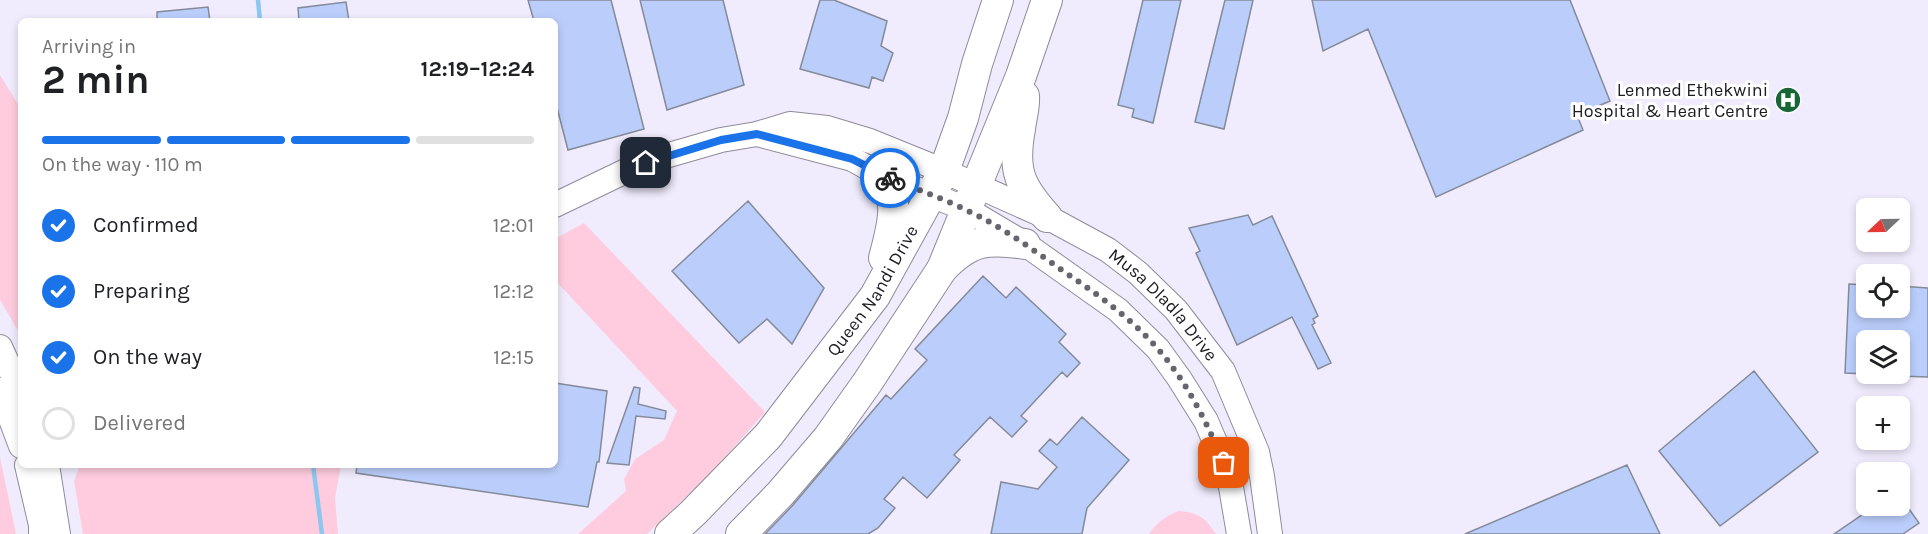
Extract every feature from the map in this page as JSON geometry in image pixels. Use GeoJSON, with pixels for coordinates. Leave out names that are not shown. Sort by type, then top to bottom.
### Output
{"type":"FeatureCollection","features":[{"type":"Feature","properties":{"kind":"main road","name":"Queen Nandi Drive"},"geometry":{"type":"LineString","coordinates":[[670,534],[709,498],[768,436],[875,296],[937,183],[963,118],[977,64],[999,0]]}},
{"type":"Feature","properties":{"kind":"main road"},"geometry":{"type":"LineString","coordinates":[[741,534],[780,494],[828,438],[942,269],[1022,76],[1047,0]]}},
{"type":"Feature","properties":{"kind":"main road"},"geometry":{"type":"LineString","coordinates":[[1022,76],[1025,100],[1017,149],[1018,174],[1029,197],[1047,217]]}},
{"type":"Feature","properties":{"kind":"main road"},"geometry":{"type":"LineString","coordinates":[[875,296],[893,219],[889,185],[879,174]]}},
{"type":"Feature","properties":{"kind":"main road"},"geometry":{"type":"LineString","coordinates":[[942,269],[956,255],[980,243],[1000,240],[1025,244]]}},
{"type":"Feature","properties":{"kind":"street"},"geometry":{"type":"LineString","coordinates":[[558,204],[630,169],[662,157],[790,124],[827,128],[870,141],[937,183]]}},
{"type":"Feature","properties":{"kind":"street"},"geometry":{"type":"LineString","coordinates":[[757,134],[852,159],[879,174],[937,183]]}},
{"type":"Feature","properties":{"kind":"street","name":"Musa Dladla Drive"},"geometry":{"type":"LineString","coordinates":[[937,183],[971,197],[1047,217],[1108,250],[1138,273],[1176,310],[1222,371],[1257,452],[1270,534]]}},
{"type":"Feature","properties":{"kind":"street","name":"Musa Dladla Drive"},"geometry":{"type":"LineString","coordinates":[[971,197],[1025,244],[1118,310],[1158,349],[1206,421],[1224,463],[1239,534]]}},
{"type":"Feature","properties":{"kind":"street"},"geometry":{"type":"LineString","coordinates":[[0,347],[18,386]]}},
{"type":"Feature","properties":{"kind":"street"},"geometry":{"type":"LineString","coordinates":[[0,390],[18,438]]}},
{"type":"Feature","properties":{"kind":"street"},"geometry":{"type":"LineString","coordinates":[[28,468],[41,534]]}},
{"type":"Feature","properties":{"kind":"street"},"geometry":{"type":"LineString","coordinates":[[47,468],[58,534]]}},
{"type":"Feature","properties":{"kind":"shaded area"},"geometry":{"type":"Polygon","coordinates":[[[0,75],[18,104],[18,331],[0,300],[0,75]]]}},
{"type":"Feature","properties":{"kind":"shaded area"},"geometry":{"type":"Polygon","coordinates":[[[584,223],[765,412],[710,474],[647,534],[578,534],[626,491],[624,479],[635,459],[664,440],[677,411],[558,283],[558,237],[584,223]]]}},
{"type":"Feature","properties":{"kind":"shaded area"},"geometry":{"type":"Polygon","coordinates":[[[0,457],[16,534],[0,534],[0,457]]]}},
{"type":"Feature","properties":{"kind":"shaded area"},"geometry":{"type":"Polygon","coordinates":[[[79,468],[340,468],[335,498],[338,534],[83,534],[74,481],[79,468]]]}},
{"type":"Feature","properties":{"kind":"shaded area"},"geometry":{"type":"Polygon","coordinates":[[[1179,511],[1201,517],[1216,534],[1149,534],[1162,520],[1179,511]]]}},
{"type":"Feature","properties":{"kind":"building"},"geometry":{"type":"Polygon","coordinates":[[[528,0],[611,0],[644,129],[568,150],[558,112],[558,18],[533,18],[528,0]]]}},
{"type":"Feature","properties":{"kind":"building"},"geometry":{"type":"Polygon","coordinates":[[[640,0],[723,0],[744,85],[667,110],[640,0]]]}},
{"type":"Feature","properties":{"kind":"building"},"geometry":{"type":"Polygon","coordinates":[[[820,0],[834,0],[887,21],[881,46],[893,53],[883,81],[872,77],[869,88],[800,69],[820,0]]]}},
{"type":"Feature","properties":{"kind":"building"},"geometry":{"type":"Polygon","coordinates":[[[1143,0],[1181,0],[1153,123],[1132,117],[1134,109],[1118,105],[1143,0]]]}},
{"type":"Feature","properties":{"kind":"building"},"geometry":{"type":"Polygon","coordinates":[[[1225,0],[1253,0],[1224,129],[1195,122],[1225,0]]]}},
{"type":"Feature","properties":{"kind":"building"},"geometry":{"type":"Polygon","coordinates":[[[1312,0],[1570,0],[1610,101],[1577,115],[1583,130],[1436,197],[1368,29],[1323,51],[1312,0]]]}},
{"type":"Feature","properties":{"kind":"building"},"geometry":{"type":"Polygon","coordinates":[[[346,2],[349,18],[299,18],[298,8],[346,2]]]}},
{"type":"Feature","properties":{"kind":"building"},"geometry":{"type":"Polygon","coordinates":[[[208,7],[210,18],[157,18],[157,12],[208,7]]]}},
{"type":"Feature","properties":{"kind":"building"},"geometry":{"type":"Polygon","coordinates":[[[748,201],[824,288],[792,344],[767,319],[739,343],[672,271],[748,201]]]}},
{"type":"Feature","properties":{"kind":"building"},"geometry":{"type":"Polygon","coordinates":[[[1248,215],[1253,225],[1272,216],[1318,316],[1313,319],[1315,323],[1312,325],[1331,363],[1318,369],[1292,317],[1237,345],[1196,253],[1200,251],[1189,228],[1248,215]]]}},
{"type":"Feature","properties":{"kind":"building"},"geometry":{"type":"Polygon","coordinates":[[[983,276],[1006,298],[1016,287],[1066,334],[1059,342],[1080,363],[1067,377],[1062,372],[1021,416],[1027,421],[1012,437],[990,417],[954,455],[960,460],[927,498],[903,477],[884,499],[895,508],[878,528],[868,534],[765,534],[793,505],[886,395],[891,399],[927,360],[915,349],[983,276]]]}},
{"type":"Feature","properties":{"kind":"building"},"geometry":{"type":"Polygon","coordinates":[[[1849,284],[1856,284],[1856,318],[1910,318],[1910,287],[1928,288],[1928,377],[1910,376],[1910,330],[1856,330],[1856,374],[1845,373],[1849,284]]]}},
{"type":"Feature","properties":{"kind":"building"},"geometry":{"type":"Polygon","coordinates":[[[1754,371],[1818,452],[1720,526],[1659,451],[1754,371]]]}},
{"type":"Feature","properties":{"kind":"building"},"geometry":{"type":"Polygon","coordinates":[[[558,383],[607,391],[599,462],[597,462],[588,507],[356,473],[357,468],[558,468],[558,383]]]}},
{"type":"Feature","properties":{"kind":"building"},"geometry":{"type":"Polygon","coordinates":[[[634,387],[640,388],[638,404],[666,411],[665,419],[636,416],[629,465],[607,463],[634,387]]]}},
{"type":"Feature","properties":{"kind":"building"},"geometry":{"type":"Polygon","coordinates":[[[1082,417],[1129,460],[1087,508],[1082,534],[991,534],[1001,482],[1038,489],[1057,467],[1039,451],[1050,439],[1057,445],[1082,417]]]}},
{"type":"Feature","properties":{"kind":"building"},"geometry":{"type":"Polygon","coordinates":[[[1627,465],[1660,534],[1465,534],[1627,465]]]}},
{"type":"Feature","properties":{"kind":"building"},"geometry":{"type":"Polygon","coordinates":[[[1910,510],[1919,523],[1903,534],[1834,534],[1860,516],[1910,516],[1910,510]]]}},
{"type":"Feature","properties":{"kind":"waterway"},"geometry":{"type":"LineString","coordinates":[[258,0],[260,18]]}},
{"type":"Feature","properties":{"kind":"waterway"},"geometry":{"type":"LineString","coordinates":[[313,468],[322,534]]}},
{"type":"Feature","properties":{"kind":"way so far"},"geometry":{"type":"LineString","coordinates":[[890,178],[966,209],[984,219],[1025,244],[1118,310],[1158,349],[1179,378],[1206,421],[1224,463]]}},
{"type":"Feature","properties":{"kind":"place","name":"Lenmed Ethekwini Hospital & Heart Centre"},"geometry":{"type":"Point","coordinates":[1788,100]}},
{"type":"Feature","properties":{"kind":"route"},"geometry":{"type":"LineString","coordinates":[[646,163],[690,148],[757,134],[852,159],[890,178]]}}]}
